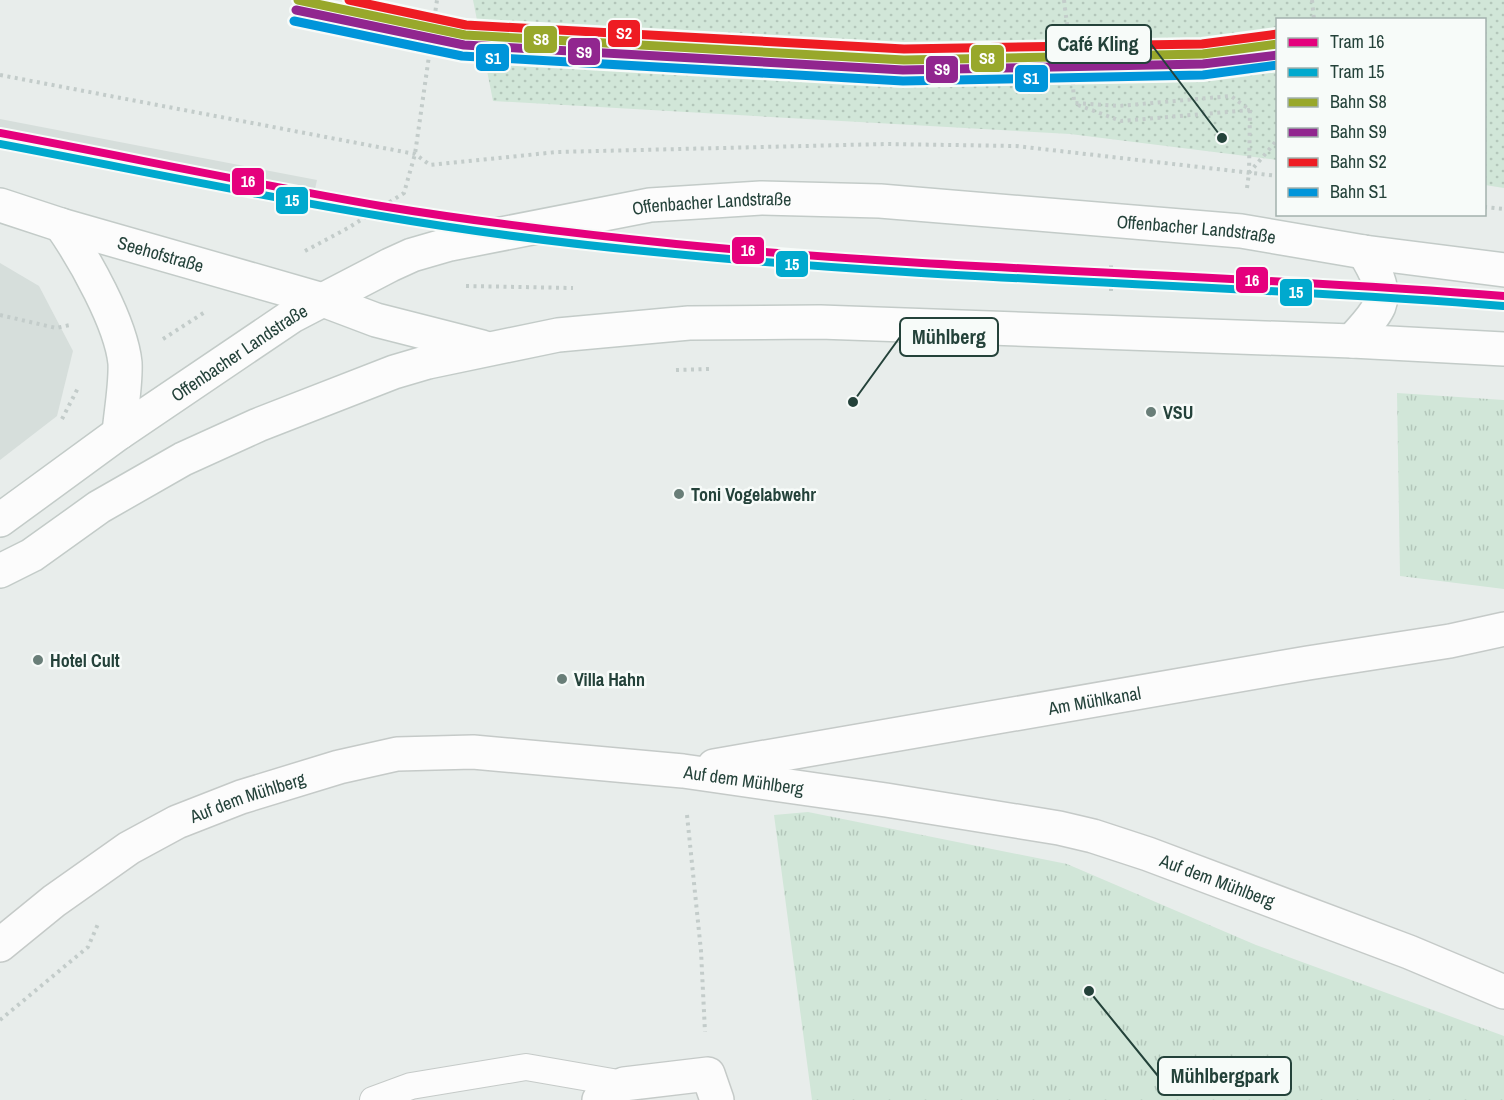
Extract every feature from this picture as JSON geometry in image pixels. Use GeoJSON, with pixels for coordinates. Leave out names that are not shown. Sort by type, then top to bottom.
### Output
{"type":"FeatureCollection","features":[{"type":"Feature","properties":{"kind":"main road","name":"Offenbacher Landstraße"},"geometry":{"type":"LineString","coordinates":[[0,520],[119,433],[292,316],[412,255],[450,244],[650,205],[761,198],[848,199],[1241,231],[1364,252],[1504,270]]}},
{"type":"Feature","properties":{"kind":"main road","name":"Seehofstraße"},"geometry":{"type":"LineString","coordinates":[[0,205],[61,225],[323,300],[376,320],[493,350]]}},
{"type":"Feature","properties":{"kind":"main road"},"geometry":{"type":"LineString","coordinates":[[61,225],[78,249],[116,327],[125,363],[119,433]]}},
{"type":"Feature","properties":{"kind":"main road"},"geometry":{"type":"LineString","coordinates":[[1352,341],[1379,306],[1380,286],[1375,269],[1364,252]]}},
{"type":"Feature","properties":{"kind":"main road"},"geometry":{"type":"LineString","coordinates":[[0,571],[32,555],[99,507],[174,464],[258,425],[394,372],[428,362],[558,335],[689,323],[886,323],[1504,349]]}},
{"type":"Feature","properties":{"kind":"main road","name":"Am Mühlkanal"},"geometry":{"type":"LineString","coordinates":[[683,771],[1308,663],[1450,641],[1504,629]]}},
{"type":"Feature","properties":{"kind":"main road","name":"Auf dem Mühlberg"},"geometry":{"type":"LineString","coordinates":[[0,945],[54,901],[129,848],[177,822],[241,797],[339,767],[397,754],[472,752],[683,771],[1059,828],[1093,836],[1148,854],[1398,948],[1504,992]]}},
{"type":"Feature","properties":{"kind":"main road"},"geometry":{"type":"LineString","coordinates":[[611,1092],[712,1087]]}},
{"type":"Feature","properties":{"kind":"lane"},"geometry":{"type":"LineString","coordinates":[[373,1100],[411,1086],[526,1067],[611,1092]]}},
{"type":"Feature","properties":{"kind":"path"},"geometry":{"type":"LineString","coordinates":[[254,281],[348,228],[404,193],[416,154],[438,0]]}},
{"type":"Feature","properties":{"kind":"path"},"geometry":{"type":"LineString","coordinates":[[1064,0],[1074,103]]}},
{"type":"Feature","properties":{"kind":"path"},"geometry":{"type":"LineString","coordinates":[[1312,0],[1314,18]]}},
{"type":"Feature","properties":{"kind":"path"},"geometry":{"type":"LineString","coordinates":[[0,75],[416,154],[430,165],[557,152],[886,144],[1005,146],[1276,176]]}},
{"type":"Feature","properties":{"kind":"path"},"geometry":{"type":"LineString","coordinates":[[1074,103],[1119,106],[1231,96],[1250,110]]}},
{"type":"Feature","properties":{"kind":"path"},"geometry":{"type":"LineString","coordinates":[[1074,103],[1121,121],[1250,110]]}},
{"type":"Feature","properties":{"kind":"path"},"geometry":{"type":"LineString","coordinates":[[1241,231],[1249,173],[1250,110]]}},
{"type":"Feature","properties":{"kind":"path"},"geometry":{"type":"LineString","coordinates":[[1249,173],[1276,141]]}},
{"type":"Feature","properties":{"kind":"path"},"geometry":{"type":"LineString","coordinates":[[1486,207],[1504,209]]}},
{"type":"Feature","properties":{"kind":"path"},"geometry":{"type":"LineString","coordinates":[[1111,261],[1111,302]]}},
{"type":"Feature","properties":{"kind":"path"},"geometry":{"type":"LineString","coordinates":[[0,315],[56,328],[77,324]]}},
{"type":"Feature","properties":{"kind":"path"},"geometry":{"type":"LineString","coordinates":[[683,771],[712,1087]]}},
{"type":"Feature","properties":{"kind":"shaded area"},"geometry":{"type":"Polygon","coordinates":[[[0,119],[317,180],[311,207],[0,145],[0,119]]]}},
{"type":"Feature","properties":{"kind":"shaded area"},"geometry":{"type":"Polygon","coordinates":[[[0,263],[39,286],[73,351],[57,416],[0,460],[0,263]]]}},
{"type":"Feature","properties":{"kind":"green space"},"geometry":{"type":"Polygon","coordinates":[[[473,0],[1504,0],[1504,188],[1486,185],[1486,18],[1276,18],[1276,160],[1070,134],[493,101],[473,0]]]}},
{"type":"Feature","properties":{"kind":"green space"},"geometry":{"type":"Polygon","coordinates":[[[1397,393],[1504,400],[1504,589],[1400,576],[1397,393]]]}},
{"type":"Feature","properties":{"kind":"green space"},"geometry":{"type":"Polygon","coordinates":[[[808,812],[1067,864],[1256,945],[1504,1036],[1504,1100],[812,1100],[774,815],[808,812]]]}},
{"type":"Feature","properties":{"kind":"tram line","name":"16"},"geometry":{"type":"LineString","coordinates":[[0,133],[381,206],[565,232],[779,253],[1504,296]]}},
{"type":"Feature","properties":{"kind":"tram line","name":"15"},"geometry":{"type":"LineString","coordinates":[[0,144],[381,216],[602,247],[779,263],[986,277],[1296,292],[1503,306]]}},
{"type":"Feature","properties":{"kind":"rail line","name":"S8"},"geometry":{"type":"LineString","coordinates":[[298,0],[465,35],[904,60],[1203,54],[1276,44]]}},
{"type":"Feature","properties":{"kind":"rail line","name":"S2"},"geometry":{"type":"LineString","coordinates":[[349,0],[466,25],[904,49],[1202,44],[1276,34]]}},
{"type":"Feature","properties":{"kind":"rail line","name":"S9"},"geometry":{"type":"LineString","coordinates":[[296,10],[464,45],[903,70],[1203,64],[1276,55]]}},
{"type":"Feature","properties":{"kind":"rail line","name":"S1"},"geometry":{"type":"LineString","coordinates":[[294,21],[462,56],[903,81],[1203,75],[1276,65]]}},
{"type":"Feature","properties":{"kind":"place","name":"Café Kling"},"geometry":{"type":"Point","coordinates":[1222,138]}},
{"type":"Feature","properties":{"kind":"place","name":"Mühlberg"},"geometry":{"type":"Point","coordinates":[853,402]}},
{"type":"Feature","properties":{"kind":"place","name":"VSU"},"geometry":{"type":"Point","coordinates":[1151,412]}},
{"type":"Feature","properties":{"kind":"place","name":"Toni Vogelabwehr"},"geometry":{"type":"Point","coordinates":[679,494]}},
{"type":"Feature","properties":{"kind":"place","name":"Hotel Cult"},"geometry":{"type":"Point","coordinates":[38,660]}},
{"type":"Feature","properties":{"kind":"place","name":"Villa Hahn"},"geometry":{"type":"Point","coordinates":[562,679]}},
{"type":"Feature","properties":{"kind":"place","name":"Mühlbergpark"},"geometry":{"type":"Point","coordinates":[1089,991]}}]}
